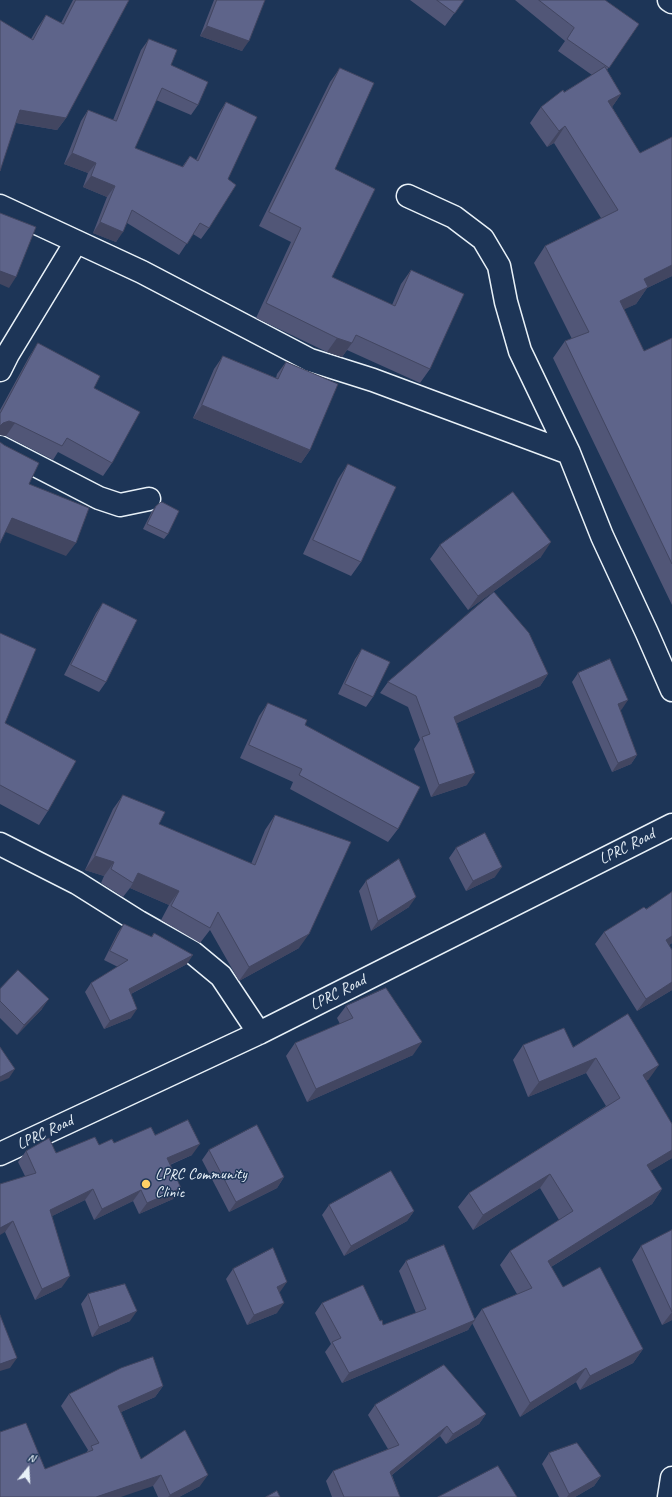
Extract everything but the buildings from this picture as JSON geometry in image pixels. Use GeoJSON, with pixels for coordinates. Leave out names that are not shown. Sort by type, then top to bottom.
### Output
{"type":"FeatureCollection","features":[{"type":"Feature","properties":{"kind":"street"},"geometry":{"type":"LineString","coordinates":[[408,196],[454,217],[483,239],[499,266],[506,302],[520,351],[568,454],[602,536],[648,633],[672,690]]}},
{"type":"Feature","properties":{"kind":"street"},"geometry":{"type":"LineString","coordinates":[[0,206],[142,272],[310,360],[373,380],[568,454]]}},
{"type":"Feature","properties":{"kind":"street"},"geometry":{"type":"LineString","coordinates":[[0,370],[8,354],[76,242]]}},
{"type":"Feature","properties":{"kind":"street"},"geometry":{"type":"LineString","coordinates":[[0,447],[99,498],[120,505],[149,499]]}},
{"type":"Feature","properties":{"kind":"street","name":"LPRC Road"},"geometry":{"type":"LineString","coordinates":[[0,1154],[258,1033],[672,825]]}},
{"type":"Feature","properties":{"kind":"street"},"geometry":{"type":"LineString","coordinates":[[0,844],[77,883],[139,922],[192,952],[221,976],[258,1033]]}},
{"type":"Feature","properties":{"kind":"street"},"geometry":{"type":"LineString","coordinates":[[669,1497],[672,1478]]}},
{"type":"Feature","properties":{"kind":"place","name":"LPRC Community Clinic"},"geometry":{"type":"Point","coordinates":[146,1184]}}]}
